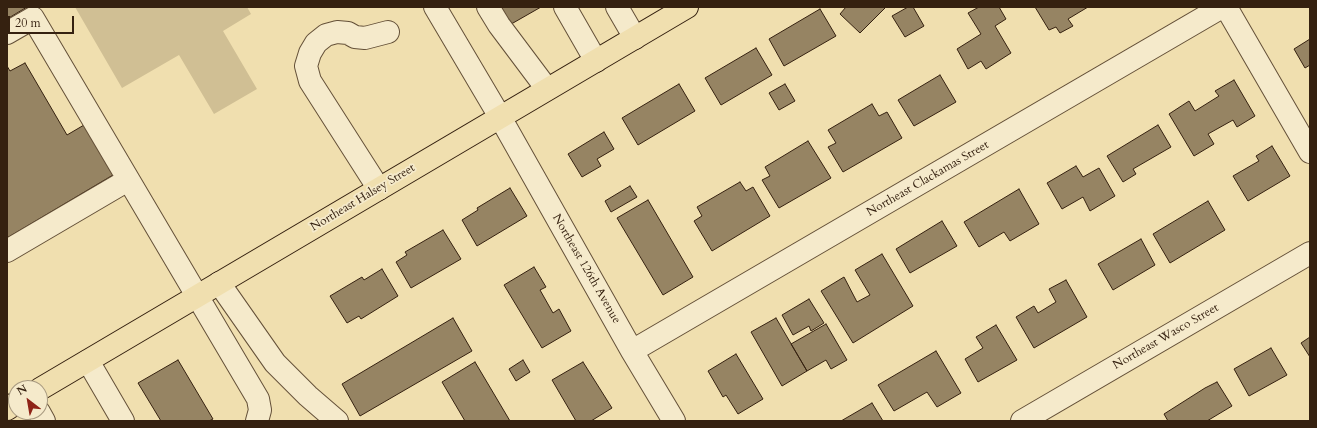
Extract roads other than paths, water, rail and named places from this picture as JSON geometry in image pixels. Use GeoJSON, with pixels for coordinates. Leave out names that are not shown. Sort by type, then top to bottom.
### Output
{"type":"FeatureCollection","features":[{"type":"Feature","properties":{"kind":"main road","name":"Northeast Halsey Street"},"geometry":{"type":"LineString","coordinates":[[48,384],[687,7]]}},
{"type":"Feature","properties":{"kind":"street","name":"Northeast 126th Avenue"},"geometry":{"type":"LineString","coordinates":[[435,7],[500,117],[632,351],[674,421]]}},
{"type":"Feature","properties":{"kind":"street"},"geometry":{"type":"LineString","coordinates":[[488,7],[499,25],[547,89]]}},
{"type":"Feature","properties":{"kind":"street"},"geometry":{"type":"LineString","coordinates":[[565,7],[596,61]]}},
{"type":"Feature","properties":{"kind":"street"},"geometry":{"type":"LineString","coordinates":[[617,7],[635,38]]}},
{"type":"Feature","properties":{"kind":"street","name":"Northeast Clackamas Street"},"geometry":{"type":"LineString","coordinates":[[632,351],[1222,7]]}},
{"type":"Feature","properties":{"kind":"street"},"geometry":{"type":"LineString","coordinates":[[1226,7],[1310,152]]}},
{"type":"Feature","properties":{"kind":"street"},"geometry":{"type":"LineString","coordinates":[[7,33],[33,18],[258,399],[260,410],[257,421]]}},
{"type":"Feature","properties":{"kind":"street"},"geometry":{"type":"LineString","coordinates":[[379,189],[310,81],[306,66],[310,53],[316,43],[326,35],[337,32],[348,33],[355,37],[365,38],[388,32]]}},
{"type":"Feature","properties":{"kind":"street"},"geometry":{"type":"LineString","coordinates":[[7,251],[128,180]]}},
{"type":"Feature","properties":{"kind":"street","name":"Northeast Wasco Street"},"geometry":{"type":"LineString","coordinates":[[1022,421],[1310,253]]}},
{"type":"Feature","properties":{"kind":"street"},"geometry":{"type":"LineString","coordinates":[[219,283],[275,363],[308,396],[337,421]]}},
{"type":"Feature","properties":{"kind":"street"},"geometry":{"type":"LineString","coordinates":[[88,361],[123,421]]}}]}
